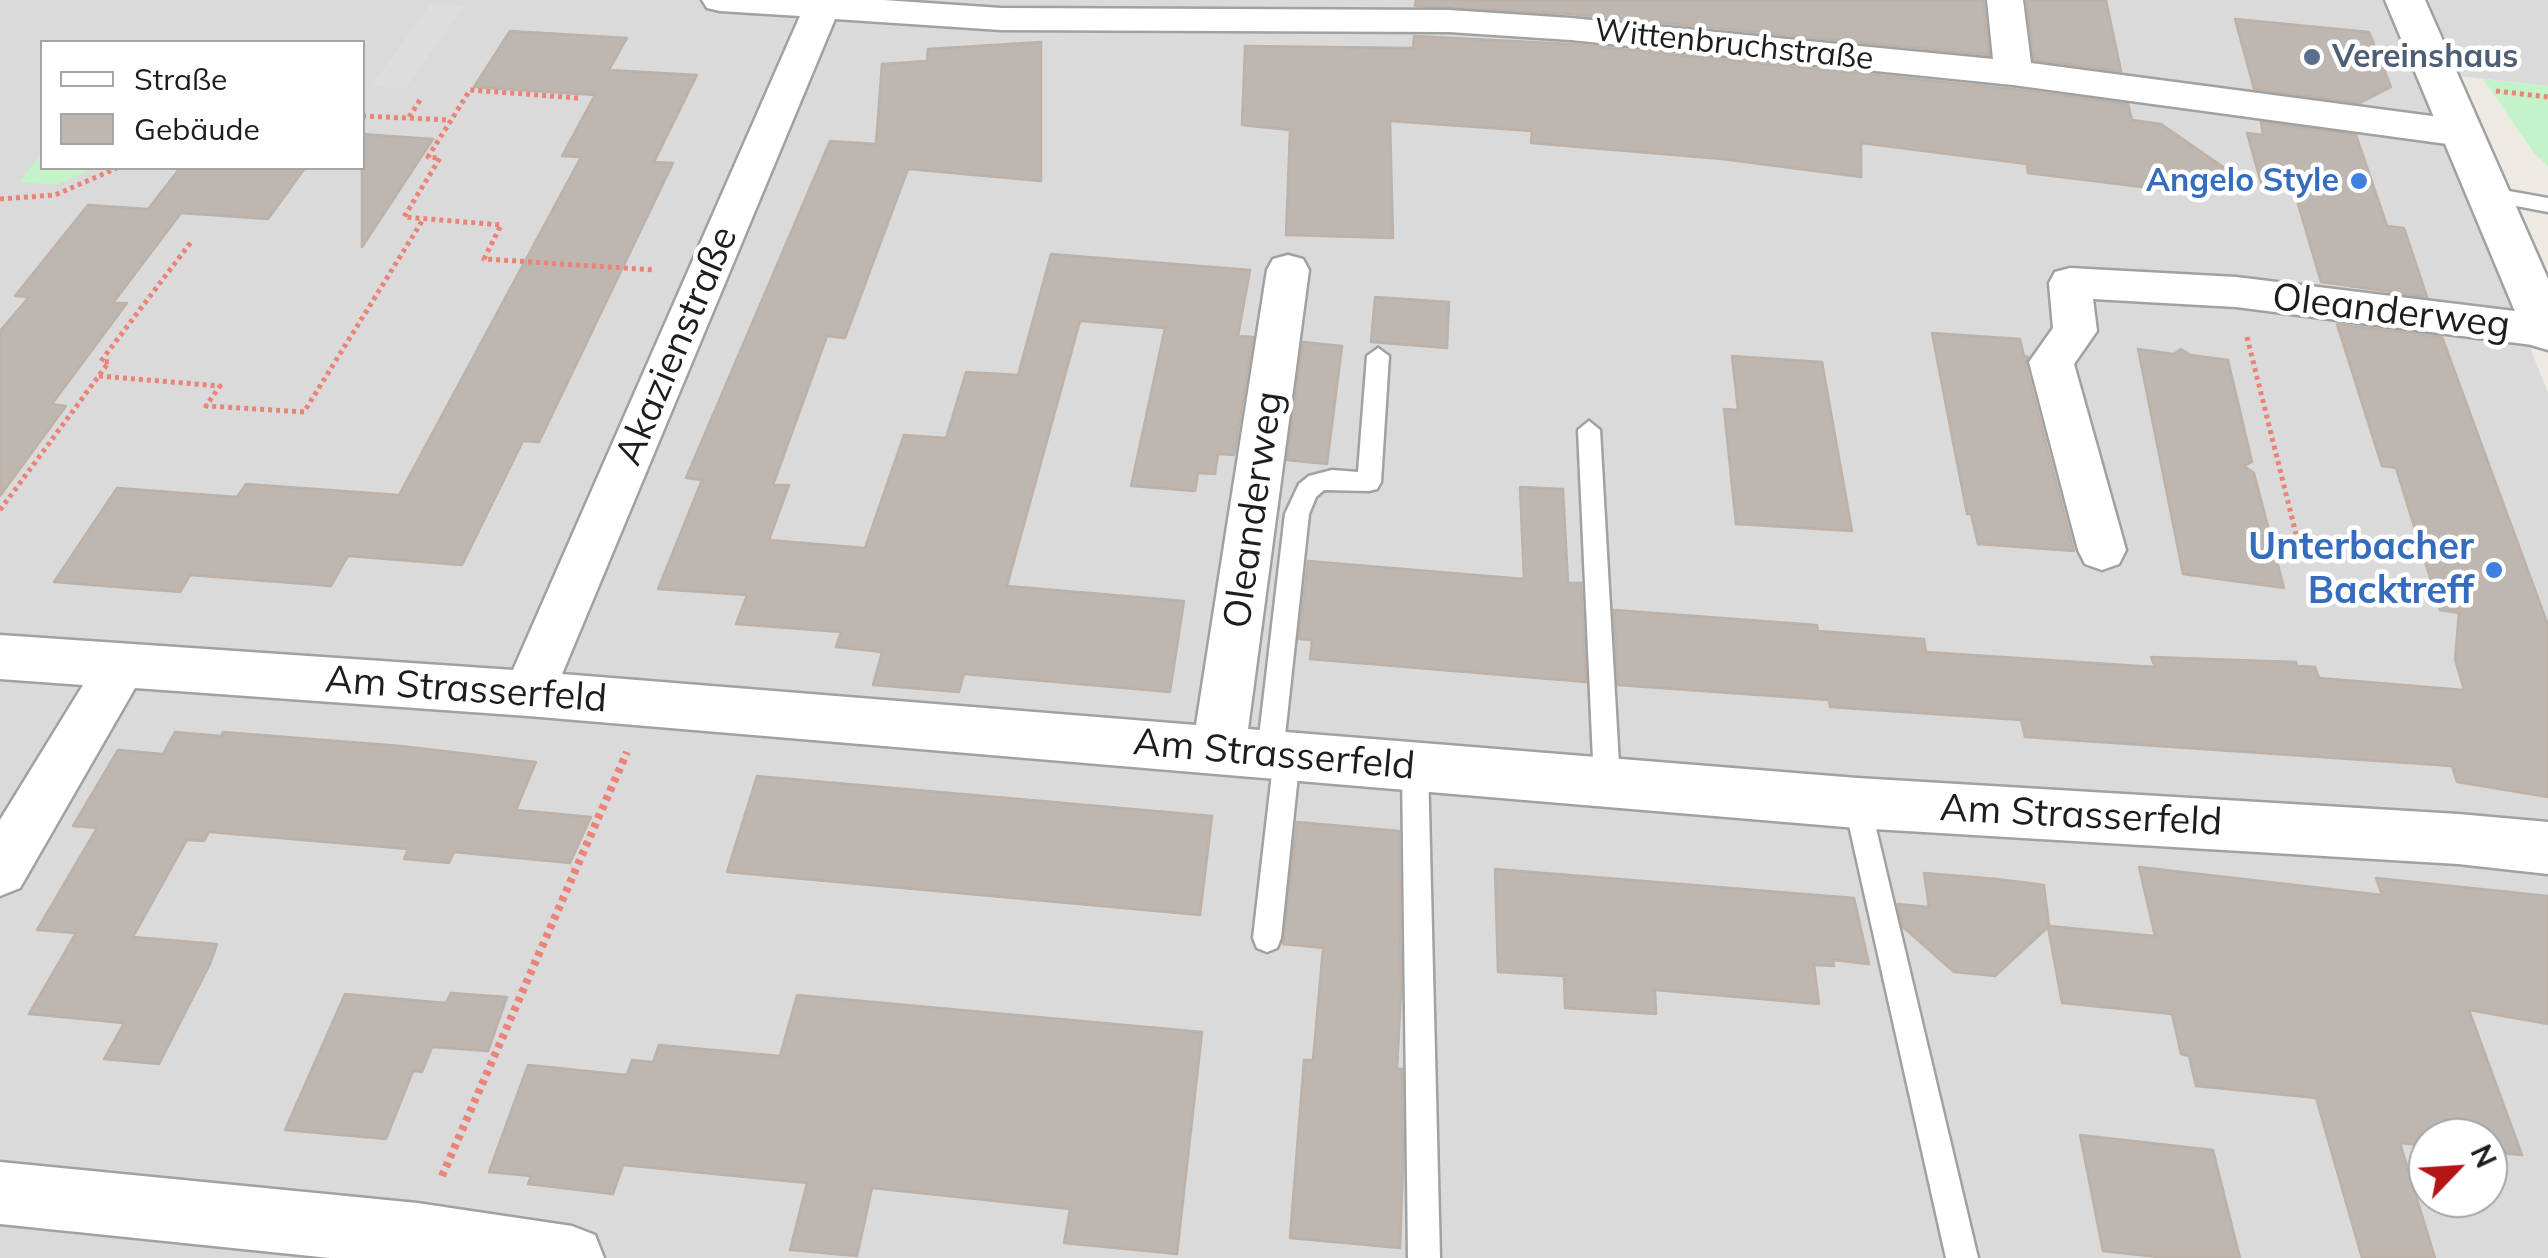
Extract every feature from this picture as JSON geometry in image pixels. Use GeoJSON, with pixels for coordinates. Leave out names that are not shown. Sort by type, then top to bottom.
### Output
{"type":"FeatureCollection","features":[{"type":"Feature","properties":{"kind":"street","name":"Wittenbruchstraße"},"geometry":{"type":"LineString","coordinates":[[720,0],[1001,19],[1448,21],[1571,28],[2013,73],[2462,133]]}},
{"type":"Feature","properties":{"kind":"street"},"geometry":{"type":"LineString","coordinates":[[2005,0],[2013,73]]}},
{"type":"Feature","properties":{"kind":"street"},"geometry":{"type":"LineString","coordinates":[[2405,0],[2548,332]]}},
{"type":"Feature","properties":{"kind":"street","name":"Akazienstraße"},"geometry":{"type":"LineString","coordinates":[[528,694],[825,5]]}},
{"type":"Feature","properties":{"kind":"street","name":"Oleanderweg"},"geometry":{"type":"LineString","coordinates":[[1259,754],[1288,270]]}},
{"type":"Feature","properties":{"kind":"street","name":"Oleanderweg"},"geometry":{"type":"LineString","coordinates":[[2102,550],[2051,362],[2074,330],[2070,282],[2236,292],[2548,332]]}},
{"type":"Feature","properties":{"kind":"street","name":"Am Strasserfeld"},"geometry":{"type":"LineString","coordinates":[[0,657],[528,694],[1857,803],[2458,839],[2548,848]]}},
{"type":"Feature","properties":{"kind":"street"},"geometry":{"type":"LineString","coordinates":[[0,870],[122,665]]}},
{"type":"Feature","properties":{"kind":"street"},"geometry":{"type":"LineString","coordinates":[[0,1193],[416,1235],[572,1258]]}},
{"type":"Feature","properties":{"kind":"lane"},"geometry":{"type":"LineString","coordinates":[[2492,195],[2548,205]]}},
{"type":"Feature","properties":{"kind":"lane"},"geometry":{"type":"LineString","coordinates":[[1267,938],[1259,754],[1297,514],[1307,491],[1317,483],[1332,479],[1369,482],[1378,356]]}},
{"type":"Feature","properties":{"kind":"lane"},"geometry":{"type":"LineString","coordinates":[[1590,430],[1607,782]]}},
{"type":"Feature","properties":{"kind":"lane"},"geometry":{"type":"LineString","coordinates":[[1416,766],[1424,1258]]}},
{"type":"Feature","properties":{"kind":"lane"},"geometry":{"type":"LineString","coordinates":[[1857,803],[1962,1258]]}},
{"type":"Feature","properties":{"kind":"path"},"geometry":{"type":"LineString","coordinates":[[578,98],[470,90],[428,157],[440,158],[404,217],[501,225],[484,259],[708,274]]}},
{"type":"Feature","properties":{"kind":"path"},"geometry":{"type":"LineString","coordinates":[[408,118],[422,96]]}},
{"type":"Feature","properties":{"kind":"path"},"geometry":{"type":"LineString","coordinates":[[365,116],[452,120]]}},
{"type":"Feature","properties":{"kind":"path"},"geometry":{"type":"LineString","coordinates":[[0,198],[55,196],[113,170]]}},
{"type":"Feature","properties":{"kind":"path"},"geometry":{"type":"LineString","coordinates":[[99,376],[220,386],[206,406],[304,412],[424,218]]}},
{"type":"Feature","properties":{"kind":"path"},"geometry":{"type":"LineString","coordinates":[[0,510],[109,362],[100,361],[190,242]]}},
{"type":"Feature","properties":{"kind":"path","name":"Oleanderweg"},"geometry":{"type":"LineString","coordinates":[[2236,292],[2296,534]]}},
{"type":"Feature","properties":{"kind":"path"},"geometry":{"type":"LineString","coordinates":[[416,1235],[647,705]]}},
{"type":"Feature","properties":{"kind":"shaded area"},"geometry":{"type":"Polygon","coordinates":[[[0,0],[2393,0],[2548,393],[2548,1258],[0,1258],[0,0]]]}},
{"type":"Feature","properties":{"kind":"shaded area"},"geometry":{"type":"Polygon","coordinates":[[[2422,0],[2548,0],[2548,86],[2458,76],[2422,0]]]}},
{"type":"Feature","properties":{"kind":"shaded area"},"geometry":{"type":"Polygon","coordinates":[[[431,3],[464,6],[405,89],[371,86],[431,3]]]}},
{"type":"Feature","properties":{"kind":"green space"},"geometry":{"type":"Polygon","coordinates":[[[2483,79],[2548,86],[2548,166],[2534,153],[2483,79]]]}},
{"type":"Feature","properties":{"kind":"green space"},"geometry":{"type":"Polygon","coordinates":[[[40,155],[40,170],[90,170],[59,184],[19,183],[40,155]]]}},
{"type":"Feature","properties":{"kind":"building"},"geometry":{"type":"Polygon","coordinates":[[[1416,0],[1983,0],[1989,55],[1571,14],[1415,6],[1416,0]]]}},
{"type":"Feature","properties":{"kind":"building"},"geometry":{"type":"Polygon","coordinates":[[[2027,0],[2106,0],[2121,71],[2034,60],[2027,0]]]}},
{"type":"Feature","properties":{"kind":"building","name":"Vereinshaus"},"geometry":{"type":"Polygon","coordinates":[[[2235,19],[2369,32],[2391,87],[2360,103],[2254,89],[2235,19]]]}},
{"type":"Feature","properties":{"kind":"building"},"geometry":{"type":"Polygon","coordinates":[[[510,31],[627,38],[609,70],[697,75],[654,162],[673,163],[539,442],[523,441],[462,565],[348,556],[331,586],[190,575],[180,592],[54,582],[117,488],[237,497],[246,484],[399,495],[581,157],[562,156],[595,95],[474,87],[510,31]]]}},
{"type":"Feature","properties":{"kind":"building"},"geometry":{"type":"Polygon","coordinates":[[[1414,36],[1571,44],[2128,104],[2132,120],[2161,124],[2242,180],[2178,173],[2182,192],[2028,173],[2027,164],[1861,143],[1861,177],[1722,159],[1531,143],[1532,131],[1390,121],[1393,238],[1286,235],[1290,130],[1242,125],[1245,46],[1413,48],[1414,36]]]}},
{"type":"Feature","properties":{"kind":"building"},"geometry":{"type":"Polygon","coordinates":[[[1041,42],[1041,181],[908,169],[845,338],[827,336],[773,485],[789,485],[769,540],[865,548],[904,435],[946,438],[966,372],[1018,375],[1051,254],[1250,270],[1238,336],[1253,337],[1234,455],[1218,454],[1215,474],[1198,473],[1195,491],[1131,486],[1165,328],[1080,321],[1007,586],[1184,601],[1170,692],[964,674],[959,692],[873,685],[882,652],[836,647],[841,632],[736,624],[747,595],[658,589],[702,480],[686,478],[830,141],[876,144],[882,64],[927,61],[928,49],[1041,42]]]}},
{"type":"Feature","properties":{"kind":"building"},"geometry":{"type":"Polygon","coordinates":[[[2261,122],[2356,135],[2387,226],[2404,228],[2427,297],[2321,282],[2293,187],[2261,183],[2247,133],[2263,135],[2261,122]]]}},
{"type":"Feature","properties":{"kind":"building"},"geometry":{"type":"Polygon","coordinates":[[[365,134],[433,139],[362,247],[365,134]]]}},
{"type":"Feature","properties":{"kind":"building"},"geometry":{"type":"Polygon","coordinates":[[[178,170],[304,170],[268,219],[181,213],[113,303],[127,303],[52,404],[66,406],[0,496],[0,331],[29,297],[15,296],[88,205],[148,209],[178,170]]]}},
{"type":"Feature","properties":{"kind":"building"},"geometry":{"type":"Polygon","coordinates":[[[1375,297],[1449,302],[1447,348],[1371,342],[1375,297]]]}},
{"type":"Feature","properties":{"kind":"building"},"geometry":{"type":"Polygon","coordinates":[[[2337,324],[2442,337],[2548,625],[2548,797],[2457,782],[2452,766],[2025,737],[2021,720],[1830,707],[1829,700],[1618,685],[1614,610],[1817,625],[1818,631],[1924,639],[1926,652],[2155,667],[2151,657],[2296,662],[2297,666],[2315,667],[2319,678],[2464,690],[2455,659],[2459,613],[2440,610],[2396,468],[2382,466],[2337,324]]]}},
{"type":"Feature","properties":{"kind":"building"},"geometry":{"type":"Polygon","coordinates":[[[1932,333],[2020,339],[2024,356],[2028,357],[2025,363],[2074,551],[1978,544],[1971,514],[1967,514],[1932,333]]]}},
{"type":"Feature","properties":{"kind":"building"},"geometry":{"type":"Polygon","coordinates":[[[1303,342],[1342,346],[1327,464],[1287,460],[1303,342]]]}},
{"type":"Feature","properties":{"kind":"building"},"geometry":{"type":"Polygon","coordinates":[[[2138,349],[2174,354],[2181,349],[2190,355],[2228,360],[2252,462],[2244,466],[2254,473],[2284,588],[2183,574],[2138,349]]]}},
{"type":"Feature","properties":{"kind":"building"},"geometry":{"type":"Polygon","coordinates":[[[1732,356],[1822,362],[1852,531],[1736,524],[1724,409],[1738,410],[1732,356]]]}},
{"type":"Feature","properties":{"kind":"building"},"geometry":{"type":"Polygon","coordinates":[[[1520,487],[1563,489],[1568,583],[1581,583],[1586,682],[1310,659],[1312,640],[1299,639],[1308,561],[1524,579],[1520,487]]]}},
{"type":"Feature","properties":{"kind":"building"},"geometry":{"type":"Polygon","coordinates":[[[175,732],[401,746],[536,762],[516,810],[591,817],[570,863],[454,852],[449,863],[404,859],[408,849],[209,832],[204,841],[187,840],[133,937],[217,944],[210,964],[159,1064],[104,1059],[124,1023],[29,1014],[76,933],[37,930],[97,828],[73,826],[118,750],[163,754],[175,732]]]}},
{"type":"Feature","properties":{"kind":"building"},"geometry":{"type":"Polygon","coordinates":[[[757,776],[1212,816],[1200,915],[727,872],[757,776]]]}},
{"type":"Feature","properties":{"kind":"building"},"geometry":{"type":"Polygon","coordinates":[[[1297,822],[1399,831],[1401,992],[1397,1069],[1402,1069],[1403,1166],[1400,1248],[1290,1238],[1304,1060],[1313,1060],[1323,948],[1283,944],[1297,822]]]}},
{"type":"Feature","properties":{"kind":"building"},"geometry":{"type":"Polygon","coordinates":[[[2139,867],[2382,895],[2376,878],[2548,896],[2548,1024],[2469,1010],[2522,1155],[2508,1154],[2508,1118],[2408,1118],[2408,1144],[2400,1143],[2408,1169],[2408,1218],[2423,1218],[2435,1258],[2362,1258],[2316,1098],[2196,1086],[2189,1056],[2181,1054],[2172,1014],[2062,1003],[2048,927],[1995,976],[1954,972],[1903,927],[1898,904],[1929,907],[1924,873],[1997,879],[2044,885],[2049,926],[2155,936],[2139,867]]]}},
{"type":"Feature","properties":{"kind":"building"},"geometry":{"type":"Polygon","coordinates":[[[1495,869],[1854,898],[1869,964],[1833,960],[1834,966],[1814,965],[1819,1004],[1655,990],[1656,1014],[1565,1008],[1564,976],[1498,972],[1495,869]]]}},
{"type":"Feature","properties":{"kind":"building"},"geometry":{"type":"Polygon","coordinates":[[[451,993],[507,997],[488,1051],[432,1047],[422,1072],[413,1071],[386,1139],[285,1130],[345,994],[446,1003],[451,993]]]}},
{"type":"Feature","properties":{"kind":"building"},"geometry":{"type":"Polygon","coordinates":[[[797,995],[1202,1032],[1177,1254],[1064,1243],[1070,1209],[872,1188],[857,1256],[790,1250],[807,1183],[623,1165],[613,1194],[528,1184],[531,1176],[489,1172],[528,1065],[627,1075],[632,1060],[653,1062],[659,1045],[780,1056],[797,995]]]}},
{"type":"Feature","properties":{"kind":"building"},"geometry":{"type":"Polygon","coordinates":[[[2080,1135],[2213,1150],[2240,1258],[2166,1258],[2103,1251],[2080,1135]]]}},
{"type":"Feature","properties":{"kind":"place","name":"Vereinshaus"},"geometry":{"type":"Point","coordinates":[2312,57]}},
{"type":"Feature","properties":{"kind":"place","name":"Angelo Style"},"geometry":{"type":"Point","coordinates":[2359,181]}},
{"type":"Feature","properties":{"kind":"place","name":"Unterbacher Backtreff"},"geometry":{"type":"Point","coordinates":[2494,570]}}]}
